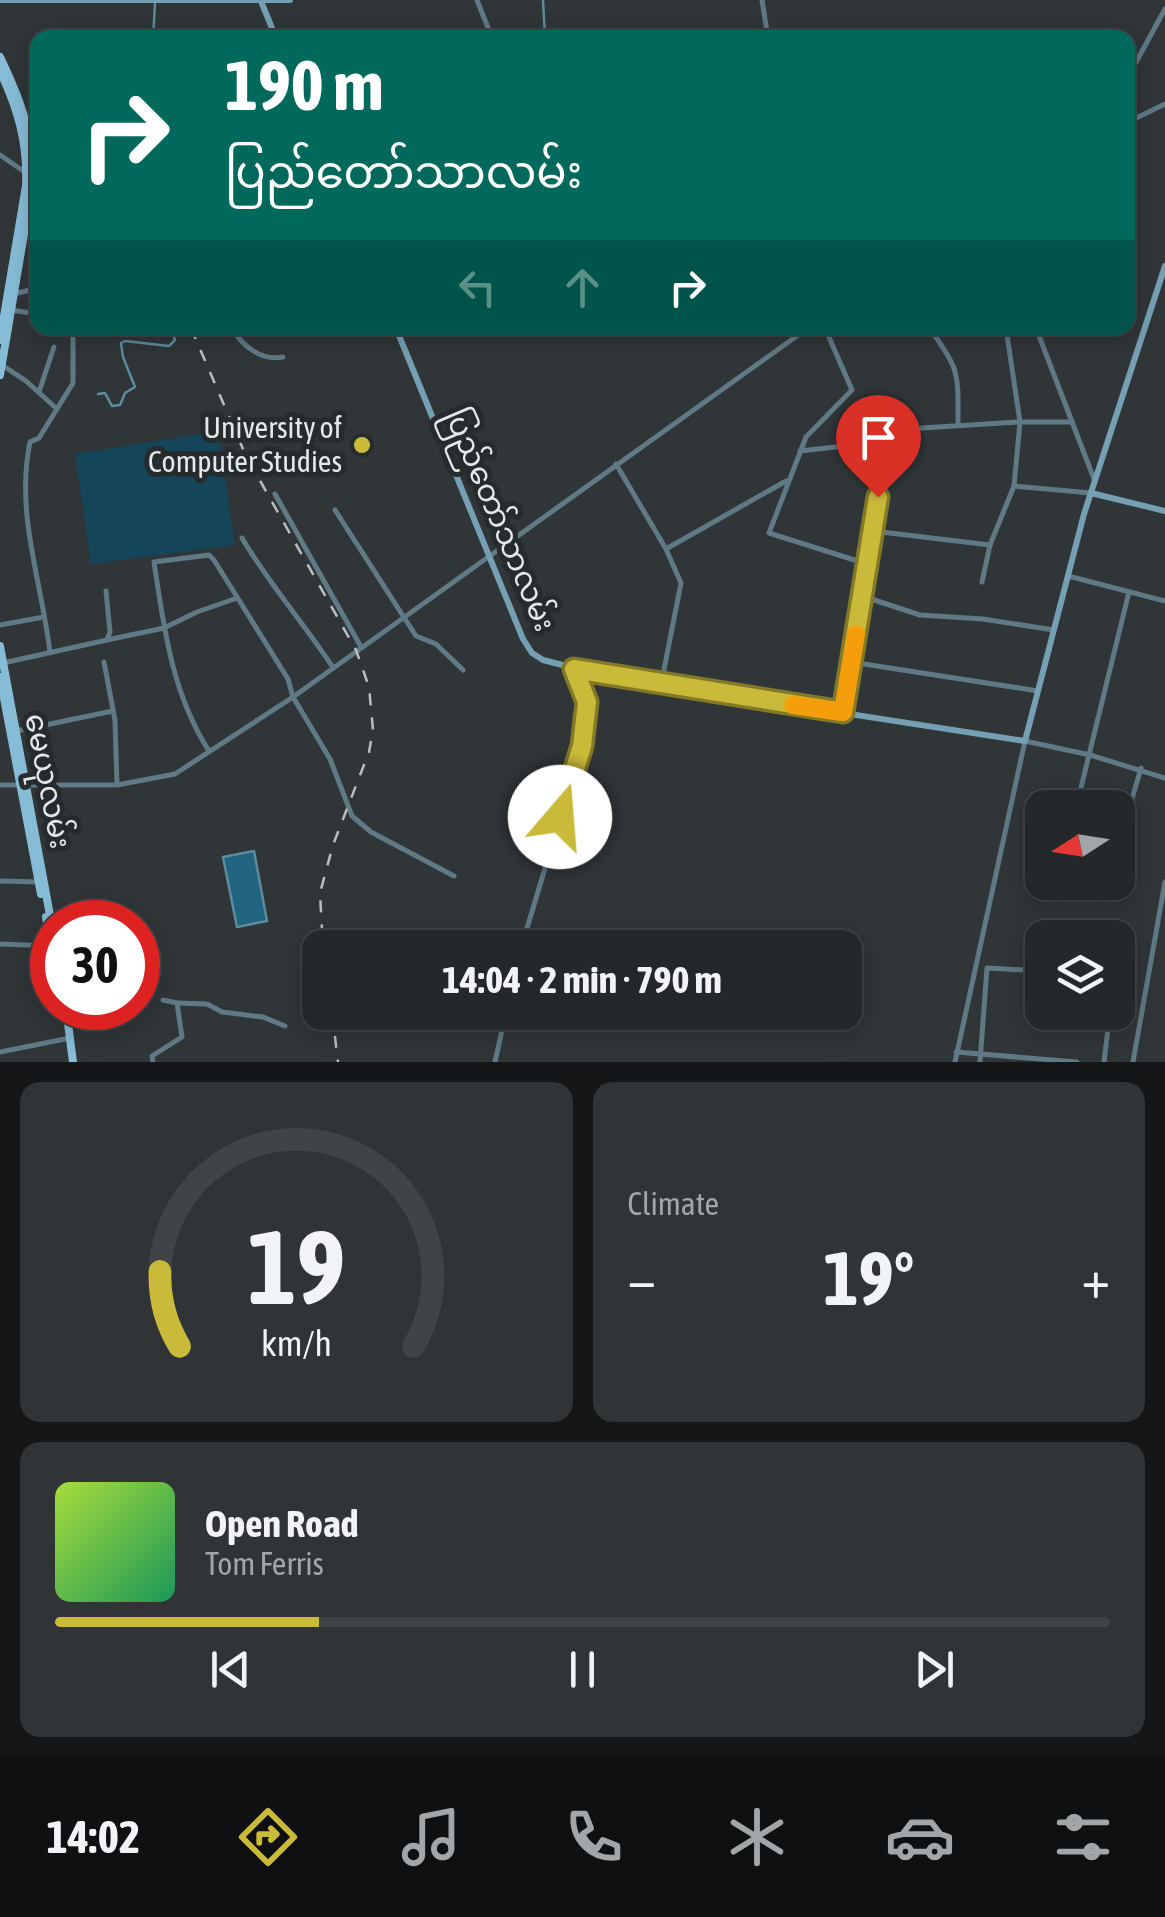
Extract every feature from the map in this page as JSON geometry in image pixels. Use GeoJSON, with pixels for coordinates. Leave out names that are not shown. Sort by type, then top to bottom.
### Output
{"type":"FeatureCollection","features":[{"type":"Feature","properties":{"kind":"main road"},"geometry":{"type":"LineString","coordinates":[[0,57],[28,124],[30,150]]}},
{"type":"Feature","properties":{"kind":"main road"},"geometry":{"type":"LineString","coordinates":[[0,71],[22,126],[30,167]]}},
{"type":"Feature","properties":{"kind":"main road"},"geometry":{"type":"LineString","coordinates":[[0,340],[30,188]]}},
{"type":"Feature","properties":{"kind":"main road"},"geometry":{"type":"LineString","coordinates":[[1,370],[16,264]]}},
{"type":"Feature","properties":{"kind":"main road","name":"မေယုလမ်း"},"geometry":{"type":"LineString","coordinates":[[0,646],[42,900]]}},
{"type":"Feature","properties":{"kind":"main road","name":"မေယုလမ်း"},"geometry":{"type":"LineString","coordinates":[[0,677],[47,900]]}},
{"type":"Feature","properties":{"kind":"main road"},"geometry":{"type":"LineString","coordinates":[[65,1030],[70,1062]]}},
{"type":"Feature","properties":{"kind":"main road"},"geometry":{"type":"LineString","coordinates":[[66,1030],[70,1062]]}},
{"type":"Feature","properties":{"kind":"street"},"geometry":{"type":"LineString","coordinates":[[1,0],[290,0]]}},
{"type":"Feature","properties":{"kind":"street"},"geometry":{"type":"LineString","coordinates":[[261,0],[273,30]]}},
{"type":"Feature","properties":{"kind":"street"},"geometry":{"type":"LineString","coordinates":[[476,0],[489,30]]}},
{"type":"Feature","properties":{"kind":"street"},"geometry":{"type":"LineString","coordinates":[[762,0],[767,30]]}},
{"type":"Feature","properties":{"kind":"street"},"geometry":{"type":"LineString","coordinates":[[1135,64],[1165,9]]}},
{"type":"Feature","properties":{"kind":"street"},"geometry":{"type":"LineString","coordinates":[[1135,119],[1165,104]]}},
{"type":"Feature","properties":{"kind":"street"},"geometry":{"type":"LineString","coordinates":[[0,155],[30,176]]}},
{"type":"Feature","properties":{"kind":"street"},"geometry":{"type":"LineString","coordinates":[[0,260],[16,264]]}},
{"type":"Feature","properties":{"kind":"street"},"geometry":{"type":"LineString","coordinates":[[955,1062],[1026,740],[1068,576],[1165,266]]}},
{"type":"Feature","properties":{"kind":"street"},"geometry":{"type":"LineString","coordinates":[[14,294],[30,290]]}},
{"type":"Feature","properties":{"kind":"street"},"geometry":{"type":"LineString","coordinates":[[11,310],[30,313]]}},
{"type":"Feature","properties":{"kind":"street"},"geometry":{"type":"LineString","coordinates":[[50,652],[33,563],[24,482],[30,442],[38,438],[73,382],[73,335]]}},
{"type":"Feature","properties":{"kind":"street"},"geometry":{"type":"LineString","coordinates":[[236,335],[254,352],[274,359],[283,357]]}},
{"type":"Feature","properties":{"kind":"street","name":"ပြည်တော်သာလမ်း"},"geometry":{"type":"LineString","coordinates":[[399,335],[527,646],[540,659],[661,685],[1026,740]]}},
{"type":"Feature","properties":{"kind":"street"},"geometry":{"type":"LineString","coordinates":[[0,785],[117,785],[174,774],[293,696],[798,335]]}},
{"type":"Feature","properties":{"kind":"street"},"geometry":{"type":"LineString","coordinates":[[828,335],[852,390],[806,436],[769,533],[867,564]]}},
{"type":"Feature","properties":{"kind":"street"},"geometry":{"type":"LineString","coordinates":[[936,335],[960,381],[958,425]]}},
{"type":"Feature","properties":{"kind":"street"},"geometry":{"type":"LineString","coordinates":[[982,582],[990,545],[1014,486],[1020,422],[1007,335]]}},
{"type":"Feature","properties":{"kind":"street"},"geometry":{"type":"LineString","coordinates":[[1039,335],[1095,481]]}},
{"type":"Feature","properties":{"kind":"street"},"geometry":{"type":"LineString","coordinates":[[38,392],[54,347]]}},
{"type":"Feature","properties":{"kind":"street"},"geometry":{"type":"LineString","coordinates":[[1,370],[38,392],[56,409]]}},
{"type":"Feature","properties":{"kind":"street"},"geometry":{"type":"LineString","coordinates":[[871,443],[874,431],[1072,422]]}},
{"type":"Feature","properties":{"kind":"street"},"geometry":{"type":"LineString","coordinates":[[800,450],[871,443],[880,448],[874,531],[843,712]]}},
{"type":"Feature","properties":{"kind":"street"},"geometry":{"type":"LineString","coordinates":[[616,464],[680,573],[661,685]]}},
{"type":"Feature","properties":{"kind":"street"},"geometry":{"type":"LineString","coordinates":[[666,549],[787,481]]}},
{"type":"Feature","properties":{"kind":"street"},"geometry":{"type":"LineString","coordinates":[[1014,486],[1091,493],[1165,511]]}},
{"type":"Feature","properties":{"kind":"street"},"geometry":{"type":"LineString","coordinates":[[276,494],[361,647]]}},
{"type":"Feature","properties":{"kind":"street"},"geometry":{"type":"LineString","coordinates":[[334,510],[416,636],[436,644],[462,670]]}},
{"type":"Feature","properties":{"kind":"street"},"geometry":{"type":"LineString","coordinates":[[874,531],[990,545]]}},
{"type":"Feature","properties":{"kind":"street"},"geometry":{"type":"LineString","coordinates":[[242,538],[269,584],[298,616],[332,666]]}},
{"type":"Feature","properties":{"kind":"street"},"geometry":{"type":"LineString","coordinates":[[210,750],[197,732],[170,665],[154,562],[209,555],[288,679],[293,696],[330,759],[352,816],[371,832],[454,876]]}},
{"type":"Feature","properties":{"kind":"street"},"geometry":{"type":"LineString","coordinates":[[1068,576],[1165,601]]}},
{"type":"Feature","properties":{"kind":"street"},"geometry":{"type":"LineString","coordinates":[[106,591],[110,632],[107,640]]}},
{"type":"Feature","properties":{"kind":"street"},"geometry":{"type":"LineString","coordinates":[[1081,790],[1128,592]]}},
{"type":"Feature","properties":{"kind":"street"},"geometry":{"type":"LineString","coordinates":[[862,596],[920,615],[983,619],[1054,630]]}},
{"type":"Feature","properties":{"kind":"street"},"geometry":{"type":"LineString","coordinates":[[3,663],[164,628],[236,598]]}},
{"type":"Feature","properties":{"kind":"street"},"geometry":{"type":"LineString","coordinates":[[0,625],[44,617]]}},
{"type":"Feature","properties":{"kind":"street"},"geometry":{"type":"LineString","coordinates":[[104,662],[114,712],[117,785]]}},
{"type":"Feature","properties":{"kind":"street"},"geometry":{"type":"LineString","coordinates":[[851,662],[1038,691]]}},
{"type":"Feature","properties":{"kind":"street"},"geometry":{"type":"LineString","coordinates":[[526,930],[582,746],[587,702],[574,669]]}},
{"type":"Feature","properties":{"kind":"street"},"geometry":{"type":"LineString","coordinates":[[16,731],[114,712]]}},
{"type":"Feature","properties":{"kind":"street"},"geometry":{"type":"LineString","coordinates":[[1026,740],[1140,768],[1165,778]]}},
{"type":"Feature","properties":{"kind":"street"},"geometry":{"type":"LineString","coordinates":[[1134,790],[1140,768]]}},
{"type":"Feature","properties":{"kind":"street"},"geometry":{"type":"LineString","coordinates":[[0,882],[39,882]]}},
{"type":"Feature","properties":{"kind":"street"},"geometry":{"type":"LineString","coordinates":[[1133,1062],[1165,882]]}},
{"type":"Feature","properties":{"kind":"street"},"geometry":{"type":"LineString","coordinates":[[0,944],[30,947]]}},
{"type":"Feature","properties":{"kind":"street"},"geometry":{"type":"LineString","coordinates":[[980,1062],[987,968],[1025,970]]}},
{"type":"Feature","properties":{"kind":"street"},"geometry":{"type":"LineString","coordinates":[[162,1000],[207,1004],[222,1012],[263,1018],[285,1026]]}},
{"type":"Feature","properties":{"kind":"street"},"geometry":{"type":"LineString","coordinates":[[153,1062],[152,1056],[182,1038],[177,1004]]}},
{"type":"Feature","properties":{"kind":"street"},"geometry":{"type":"LineString","coordinates":[[495,1062],[502,1030]]}},
{"type":"Feature","properties":{"kind":"street"},"geometry":{"type":"LineString","coordinates":[[1104,1062],[1108,1030]]}},
{"type":"Feature","properties":{"kind":"street"},"geometry":{"type":"LineString","coordinates":[[0,1052],[65,1039]]}},
{"type":"Feature","properties":{"kind":"street"},"geometry":{"type":"LineString","coordinates":[[956,1052],[1077,1062]]}},
{"type":"Feature","properties":{"kind":"shaded area"},"geometry":{"type":"Polygon","coordinates":[[[218,431],[235,545],[91,564],[75,454],[218,431]]]}},
{"type":"Feature","properties":{"kind":"shaded area"},"geometry":{"type":"Polygon","coordinates":[[[254,851],[267,921],[237,927],[223,857],[254,851]]]}},
{"type":"Feature","properties":{"kind":"waterway"},"geometry":{"type":"LineString","coordinates":[[543,0],[545,30]]}},
{"type":"Feature","properties":{"kind":"waterway"},"geometry":{"type":"LineString","coordinates":[[153,30],[155,4]]}},
{"type":"Feature","properties":{"kind":"waterway"},"geometry":{"type":"LineString","coordinates":[[98,394],[105,393],[112,406],[120,405],[125,393],[135,387],[121,343],[169,346],[175,340],[173,335]]}},
{"type":"Feature","properties":{"kind":"railway"},"geometry":{"type":"LineString","coordinates":[[194,335],[246,456],[356,650],[369,687],[373,730],[369,752],[333,845],[320,893],[322,930]]}},
{"type":"Feature","properties":{"kind":"railway"},"geometry":{"type":"LineString","coordinates":[[334,1030],[338,1062]]}},
{"type":"Feature","properties":{"kind":"slow traffic"},"geometry":{"type":"LineString","coordinates":[[793,705],[843,712],[856,634]]}},
{"type":"Feature","properties":{"kind":"place","name":"University of Computer Studies"},"geometry":{"type":"Point","coordinates":[362,445]}},
{"type":"Feature","properties":{"kind":"route"},"geometry":{"type":"LineString","coordinates":[[560,817],[582,746],[587,702],[574,669],[843,712],[878,497]]}}]}
